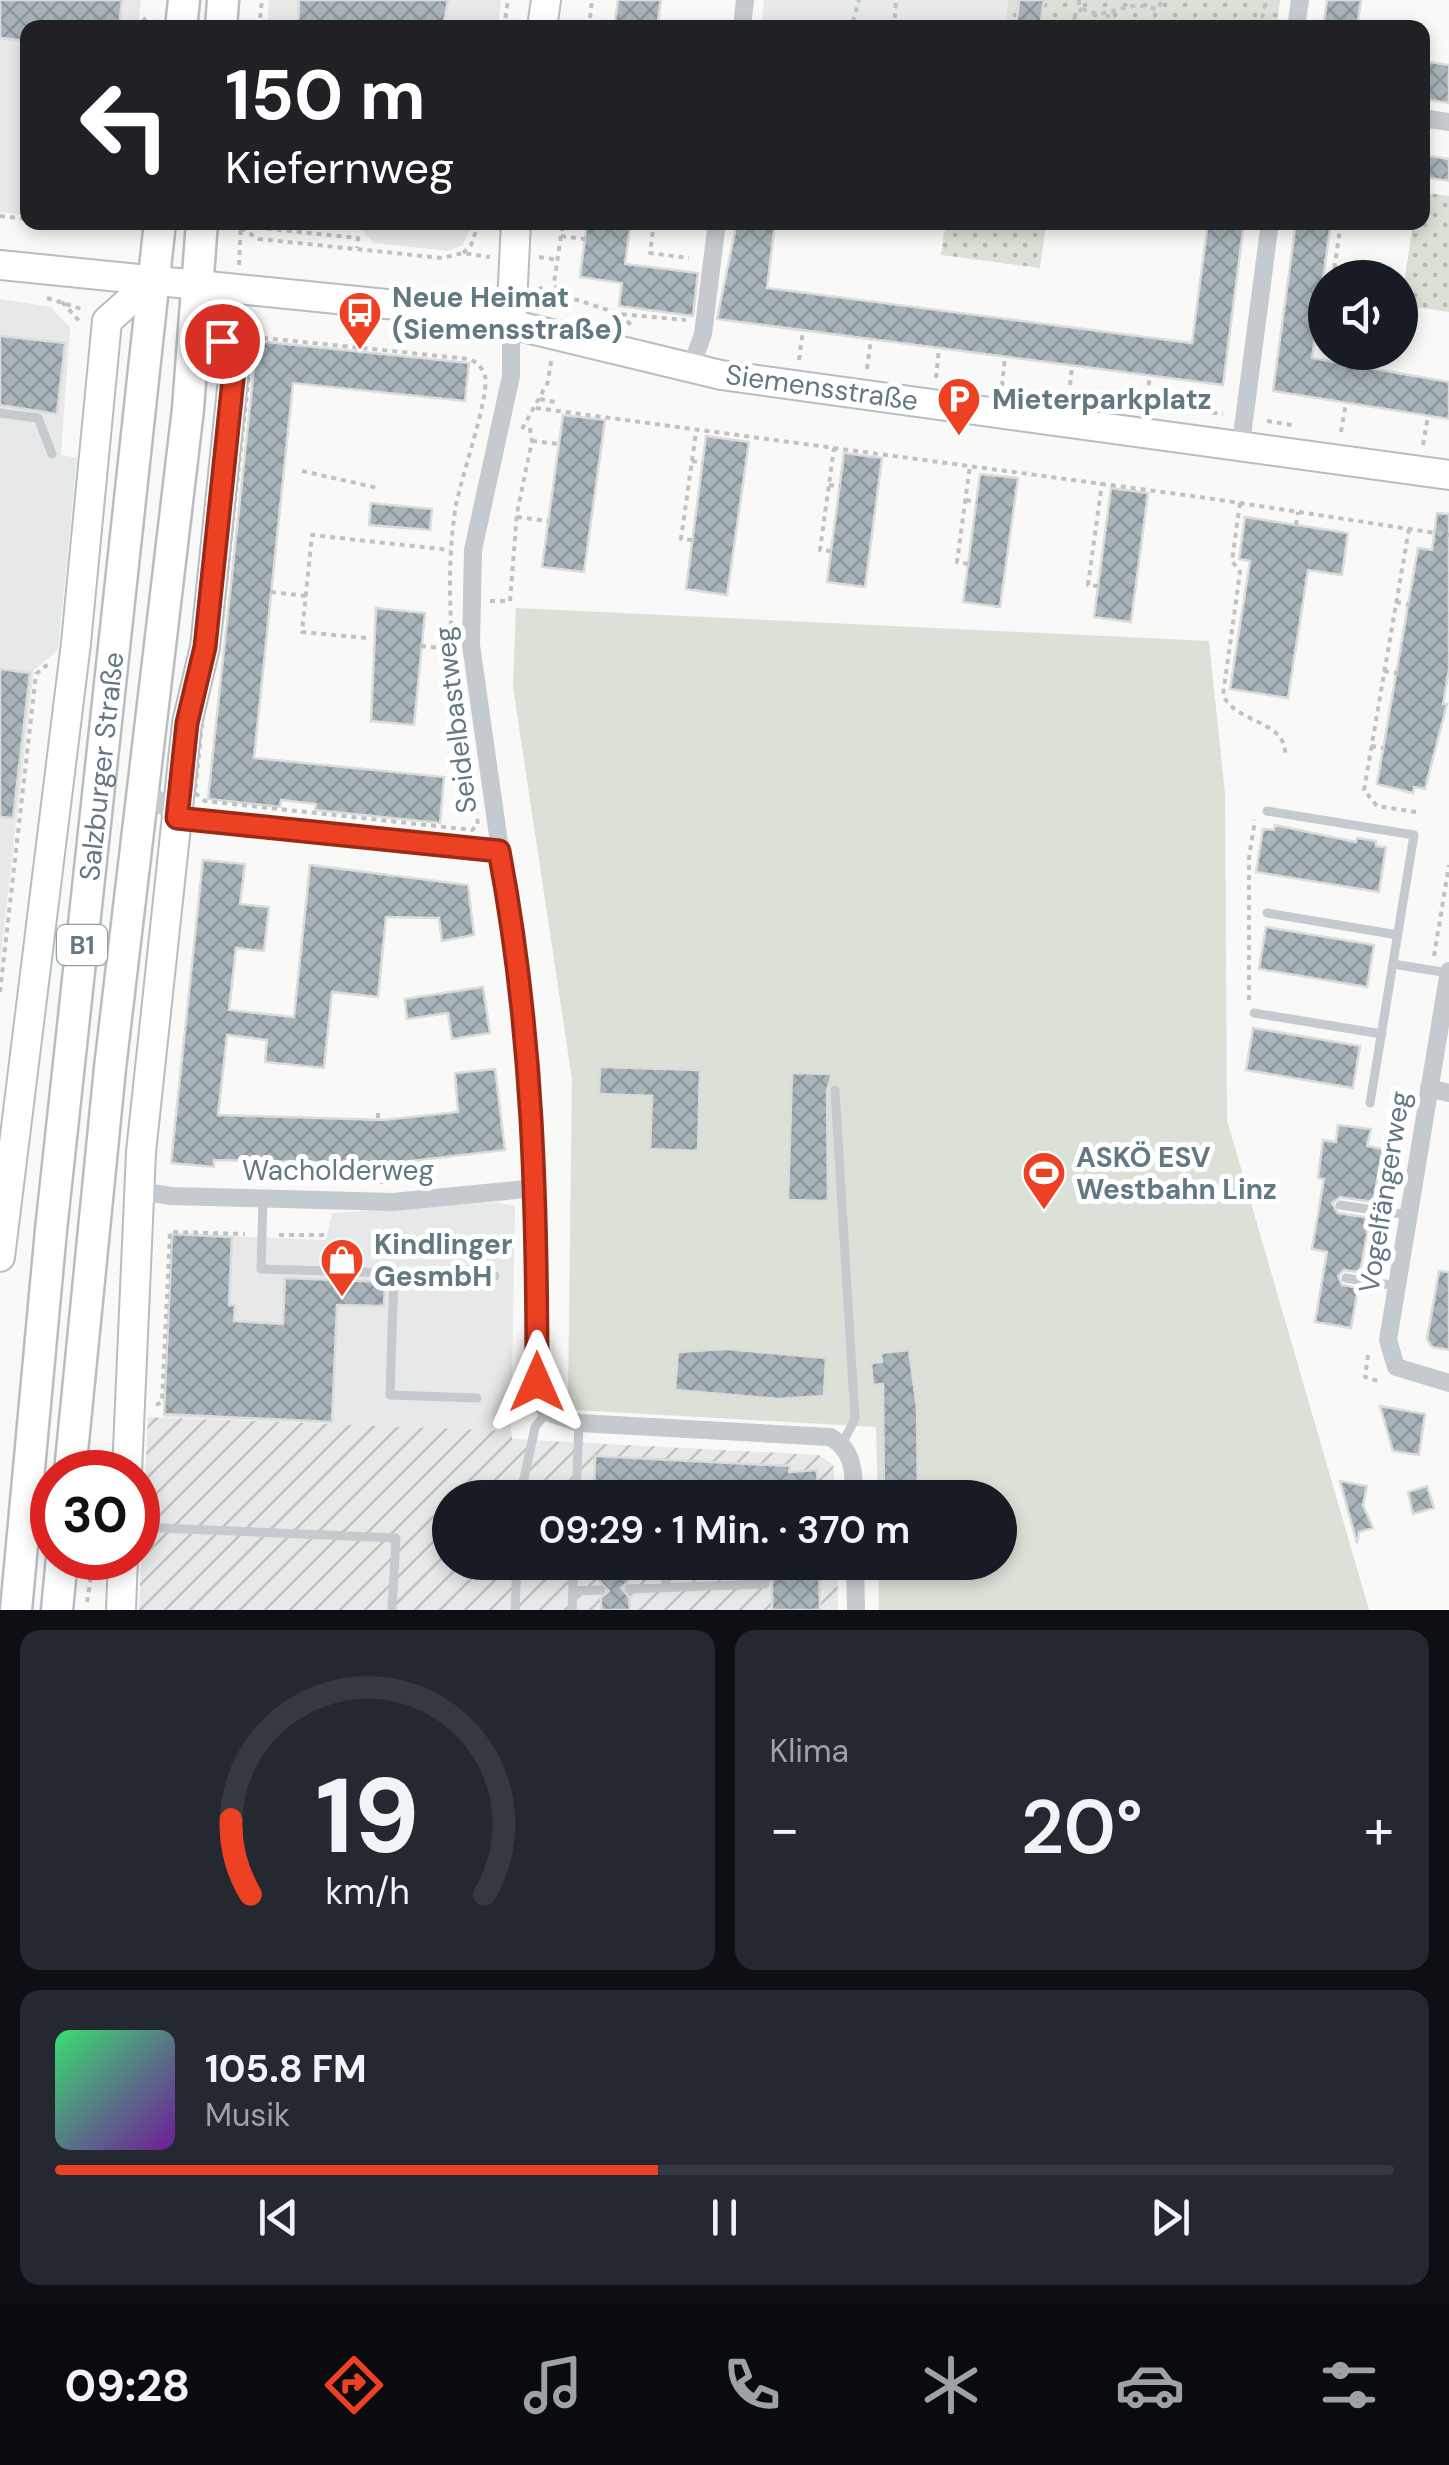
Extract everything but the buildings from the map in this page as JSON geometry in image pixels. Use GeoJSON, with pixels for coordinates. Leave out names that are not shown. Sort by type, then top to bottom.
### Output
{"type":"FeatureCollection","features":[{"type":"Feature","properties":{"kind":"main road","name":"Salzburger Straße"},"geometry":{"type":"LineString","coordinates":[[16,1610],[53,1210],[159,230]]}},
{"type":"Feature","properties":{"kind":"main road","name":"Salzburger Straße"},"geometry":{"type":"LineString","coordinates":[[72,1450],[142,786],[188,409],[201,230]]}},
{"type":"Feature","properties":{"kind":"main road"},"geometry":{"type":"LineString","coordinates":[[56,1610],[59,1580]]}},
{"type":"Feature","properties":{"kind":"street"},"geometry":{"type":"LineString","coordinates":[[512,325],[516,230]]}},
{"type":"Feature","properties":{"kind":"street"},"geometry":{"type":"LineString","coordinates":[[696,355],[716,230]]}},
{"type":"Feature","properties":{"kind":"street"},"geometry":{"type":"LineString","coordinates":[[1241,442],[1269,230]]}},
{"type":"Feature","properties":{"kind":"street","name":"Siemensstraße"},"geometry":{"type":"LineString","coordinates":[[0,265],[456,311],[512,325],[1449,474]]}},
{"type":"Feature","properties":{"kind":"street"},"geometry":{"type":"LineString","coordinates":[[0,1257],[3,1201],[76,643],[94,323],[153,280]]}},
{"type":"Feature","properties":{"kind":"street","name":"Salzburger Straße"},"geometry":{"type":"LineString","coordinates":[[135,1450],[139,1191],[187,723],[205,647],[234,370],[198,284]]}},
{"type":"Feature","properties":{"kind":"street","name":"Seidelbastweg"},"geometry":{"type":"LineString","coordinates":[[512,325],[511,376],[473,550],[470,599],[476,691],[526,1018],[536,1188],[537,1382],[547,1412]]}},
{"type":"Feature","properties":{"kind":"street"},"geometry":{"type":"LineString","coordinates":[[142,786],[177,818],[499,851]]}},
{"type":"Feature","properties":{"kind":"street","name":"Vogelfängerweg"},"geometry":{"type":"LineString","coordinates":[[1449,972],[1389,1354],[1396,1366],[1449,1383]]}},
{"type":"Feature","properties":{"kind":"street"},"geometry":{"type":"LineString","coordinates":[[1429,1088],[1449,1092]]}},
{"type":"Feature","properties":{"kind":"street","name":"Wacholderweg"},"geometry":{"type":"LineString","coordinates":[[139,1191],[392,1202],[536,1188]]}},
{"type":"Feature","properties":{"kind":"street"},"geometry":{"type":"LineString","coordinates":[[547,1412],[579,1423],[816,1434],[842,1444],[851,1458],[853,1480]]}},
{"type":"Feature","properties":{"kind":"street"},"geometry":{"type":"LineString","coordinates":[[121,1610],[122,1580]]}},
{"type":"Feature","properties":{"kind":"street"},"geometry":{"type":"LineString","coordinates":[[855,1580],[856,1610]]}},
{"type":"Feature","properties":{"kind":"lane"},"geometry":{"type":"LineString","coordinates":[[0,413],[38,418],[52,454]]}},
{"type":"Feature","properties":{"kind":"lane"},"geometry":{"type":"LineString","coordinates":[[1267,811],[1414,835],[1370,1102]]}},
{"type":"Feature","properties":{"kind":"lane"},"geometry":{"type":"LineString","coordinates":[[1266,913],[1398,935]]}},
{"type":"Feature","properties":{"kind":"lane"},"geometry":{"type":"LineString","coordinates":[[1393,964],[1449,972]]}},
{"type":"Feature","properties":{"kind":"lane"},"geometry":{"type":"LineString","coordinates":[[1254,1013],[1382,1034]]}},
{"type":"Feature","properties":{"kind":"lane"},"geometry":{"type":"LineString","coordinates":[[835,1090],[855,1418],[842,1444]]}},
{"type":"Feature","properties":{"kind":"lane"},"geometry":{"type":"LineString","coordinates":[[263,1199],[261,1268],[496,1276]]}},
{"type":"Feature","properties":{"kind":"lane"},"geometry":{"type":"LineString","coordinates":[[1340,1205],[1408,1214]]}},
{"type":"Feature","properties":{"kind":"lane"},"geometry":{"type":"LineString","coordinates":[[394,1272],[390,1395],[476,1398]]}},
{"type":"Feature","properties":{"kind":"lane"},"geometry":{"type":"LineString","coordinates":[[1346,1278],[1397,1286]]}},
{"type":"Feature","properties":{"kind":"lane"},"geometry":{"type":"LineString","coordinates":[[524,1480],[535,1427],[547,1412]]}},
{"type":"Feature","properties":{"kind":"lane"},"geometry":{"type":"LineString","coordinates":[[577,1480],[579,1423]]}},
{"type":"Feature","properties":{"kind":"lane"},"geometry":{"type":"LineString","coordinates":[[160,1528],[396,1538],[392,1610]]}},
{"type":"Feature","properties":{"kind":"lane"},"geometry":{"type":"LineString","coordinates":[[516,1610],[517,1580]]}},
{"type":"Feature","properties":{"kind":"lane"},"geometry":{"type":"LineString","coordinates":[[572,1610],[573,1580]]}},
{"type":"Feature","properties":{"kind":"lane"},"geometry":{"type":"LineString","coordinates":[[666,1580],[666,1588]]}},
{"type":"Feature","properties":{"kind":"lane"},"geometry":{"type":"LineString","coordinates":[[629,1589],[764,1584],[764,1580]]}},
{"type":"Feature","properties":{"kind":"lane"},"geometry":{"type":"LineString","coordinates":[[572,1591],[601,1590]]}},
{"type":"Feature","properties":{"kind":"path"},"geometry":{"type":"LineString","coordinates":[[1074,20],[1082,8],[1080,0]]}},
{"type":"Feature","properties":{"kind":"path"},"geometry":{"type":"LineString","coordinates":[[1082,8],[1108,14],[1132,6],[1157,9],[1163,0]]}},
{"type":"Feature","properties":{"kind":"path"},"geometry":{"type":"LineString","coordinates":[[1107,20],[1108,14]]}},
{"type":"Feature","properties":{"kind":"path"},"geometry":{"type":"LineString","coordinates":[[238,287],[241,230]]}},
{"type":"Feature","properties":{"kind":"path"},"geometry":{"type":"LineString","coordinates":[[247,230],[259,239],[452,258],[471,245],[476,230]]}},
{"type":"Feature","properties":{"kind":"path"},"geometry":{"type":"LineString","coordinates":[[281,230],[358,238],[357,249]]}},
{"type":"Feature","properties":{"kind":"path"},"geometry":{"type":"LineString","coordinates":[[561,230],[556,292],[620,314],[694,321],[691,334],[696,355]]}},
{"type":"Feature","properties":{"kind":"path"},"geometry":{"type":"LineString","coordinates":[[653,230],[650,253],[702,260]]}},
{"type":"Feature","properties":{"kind":"path"},"geometry":{"type":"LineString","coordinates":[[1336,260],[1340,230]]}},
{"type":"Feature","properties":{"kind":"path"},"geometry":{"type":"LineString","coordinates":[[561,236],[585,240]]}},
{"type":"Feature","properties":{"kind":"path"},"geometry":{"type":"LineString","coordinates":[[94,323],[60,300],[94,323]]}},
{"type":"Feature","properties":{"kind":"path"},"geometry":{"type":"LineString","coordinates":[[798,361],[803,330]]}},
{"type":"Feature","properties":{"kind":"path"},"geometry":{"type":"LineString","coordinates":[[253,338],[477,364],[486,379],[463,471],[450,550],[452,650],[476,828],[204,801],[195,793],[204,704],[219,649],[253,338]]}},
{"type":"Feature","properties":{"kind":"path"},"geometry":{"type":"LineString","coordinates":[[867,370],[871,340]]}},
{"type":"Feature","properties":{"kind":"path"},"geometry":{"type":"LineString","coordinates":[[936,378],[939,348]]}},
{"type":"Feature","properties":{"kind":"path"},"geometry":{"type":"LineString","coordinates":[[1002,386],[1005,356]]}},
{"type":"Feature","properties":{"kind":"path"},"geometry":{"type":"LineString","coordinates":[[1069,395],[1072,365]]}},
{"type":"Feature","properties":{"kind":"path"},"geometry":{"type":"LineString","coordinates":[[1146,405],[1150,375]]}},
{"type":"Feature","properties":{"kind":"path"},"geometry":{"type":"LineString","coordinates":[[540,400],[555,402]]}},
{"type":"Feature","properties":{"kind":"path"},"geometry":{"type":"LineString","coordinates":[[1341,433],[1346,402]]}},
{"type":"Feature","properties":{"kind":"path"},"geometry":{"type":"LineString","coordinates":[[536,408],[1240,502],[1449,535]]}},
{"type":"Feature","properties":{"kind":"path"},"geometry":{"type":"LineString","coordinates":[[1423,446],[1428,416]]}},
{"type":"Feature","properties":{"kind":"path"},"geometry":{"type":"LineString","coordinates":[[486,600],[510,601],[517,517],[532,441],[529,422]]}},
{"type":"Feature","properties":{"kind":"path"},"geometry":{"type":"LineString","coordinates":[[692,540],[681,539],[696,432]]}},
{"type":"Feature","properties":{"kind":"path"},"geometry":{"type":"LineString","coordinates":[[532,441],[559,444]]}},
{"type":"Feature","properties":{"kind":"path"},"geometry":{"type":"LineString","coordinates":[[831,551],[820,550],[834,448]]}},
{"type":"Feature","properties":{"kind":"path"},"geometry":{"type":"LineString","coordinates":[[692,461],[703,463]]}},
{"type":"Feature","properties":{"kind":"path"},"geometry":{"type":"LineString","coordinates":[[968,564],[957,562],[970,465]]}},
{"type":"Feature","properties":{"kind":"path"},"geometry":{"type":"LineString","coordinates":[[302,471],[378,488]]}},
{"type":"Feature","properties":{"kind":"path"},"geometry":{"type":"LineString","coordinates":[[1098,586],[1088,585],[1102,483]]}},
{"type":"Feature","properties":{"kind":"path"},"geometry":{"type":"LineString","coordinates":[[829,485],[840,486]]}},
{"type":"Feature","properties":{"kind":"path"},"geometry":{"type":"LineString","coordinates":[[966,500],[976,502]]}},
{"type":"Feature","properties":{"kind":"path"},"geometry":{"type":"LineString","coordinates":[[1240,502],[1232,561],[1240,572],[1223,695],[1237,712],[1274,730],[1283,739],[1285,756]]}},
{"type":"Feature","properties":{"kind":"path"},"geometry":{"type":"LineString","coordinates":[[1296,525],[1298,512]]}},
{"type":"Feature","properties":{"kind":"path"},"geometry":{"type":"LineString","coordinates":[[517,517],[548,521]]}},
{"type":"Feature","properties":{"kind":"path"},"geometry":{"type":"LineString","coordinates":[[1096,520],[1106,522]]}},
{"type":"Feature","properties":{"kind":"path"},"geometry":{"type":"LineString","coordinates":[[1409,529],[1364,790],[1377,806],[1416,812]]}},
{"type":"Feature","properties":{"kind":"path"},"geometry":{"type":"LineString","coordinates":[[366,638],[302,632],[312,536],[450,550]]}},
{"type":"Feature","properties":{"kind":"path"},"geometry":{"type":"LineString","coordinates":[[271,592],[306,596]]}},
{"type":"Feature","properties":{"kind":"path"},"geometry":{"type":"LineString","coordinates":[[1396,602],[1411,605]]}},
{"type":"Feature","properties":{"kind":"path"},"geometry":{"type":"LineString","coordinates":[[421,646],[452,650]]}},
{"type":"Feature","properties":{"kind":"path"},"geometry":{"type":"LineString","coordinates":[[1384,671],[1401,674]]}},
{"type":"Feature","properties":{"kind":"path"},"geometry":{"type":"LineString","coordinates":[[1371,746],[1383,748]]}},
{"type":"Feature","properties":{"kind":"path"},"geometry":{"type":"LineString","coordinates":[[381,1164],[382,1187],[394,1187]]}},
{"type":"Feature","properties":{"kind":"path"},"geometry":{"type":"LineString","coordinates":[[144,1412],[162,1402],[170,1232],[324,1235]]}},
{"type":"Feature","properties":{"kind":"path"},"geometry":{"type":"LineString","coordinates":[[86,1610],[91,1580]]}},
{"type":"Feature","properties":{"kind":"shaded area"},"geometry":{"type":"Polygon","coordinates":[[[0,0],[141,0],[139,20],[20,20],[20,215],[0,212],[0,0]]]}},
{"type":"Feature","properties":{"kind":"shaded area"},"geometry":{"type":"Polygon","coordinates":[[[269,0],[501,0],[499,20],[268,20],[269,0]]]}},
{"type":"Feature","properties":{"kind":"shaded area"},"geometry":{"type":"Polygon","coordinates":[[[764,0],[1008,0],[1006,20],[762,20],[764,0]]]}},
{"type":"Feature","properties":{"kind":"shaded area"},"geometry":{"type":"Polygon","coordinates":[[[1008,0],[1280,0],[1278,20],[1006,20],[1008,0]]]}},
{"type":"Feature","properties":{"kind":"shaded area"},"geometry":{"type":"Polygon","coordinates":[[[1430,193],[1449,196],[1449,312],[1418,307],[1418,260],[1408,260],[1412,230],[1430,230],[1430,193]]]}},
{"type":"Feature","properties":{"kind":"shaded area"},"geometry":{"type":"Polygon","coordinates":[[[362,230],[470,230],[463,245],[448,251],[373,243],[362,230]]]}},
{"type":"Feature","properties":{"kind":"shaded area"},"geometry":{"type":"Polygon","coordinates":[[[1045,230],[1040,268],[941,255],[944,232],[1045,230]]]}},
{"type":"Feature","properties":{"kind":"shaded area"},"geometry":{"type":"Polygon","coordinates":[[[0,299],[51,307],[70,328],[61,455],[77,458],[58,650],[34,670],[0,964],[0,299]]]}},
{"type":"Feature","properties":{"kind":"shaded area"},"geometry":{"type":"Polygon","coordinates":[[[516,608],[1209,641],[1225,794],[1227,1120],[1369,1610],[879,1610],[878,1580],[1017,1580],[1017,1480],[878,1480],[876,1427],[575,1410],[568,1398],[572,1079],[513,687],[516,608]]]}},
{"type":"Feature","properties":{"kind":"shaded area","name":"Kindlinger GesmbH"},"geometry":{"type":"Polygon","coordinates":[[[496,1202],[515,1206],[511,1431],[163,1417],[172,1234],[326,1240],[332,1213],[496,1202]]]}},
{"type":"Feature","properties":{"kind":"shaded area"},"geometry":{"type":"Polygon","coordinates":[[[148,1417],[511,1431],[512,1439],[819,1455],[833,1465],[834,1480],[432,1480],[432,1580],[837,1580],[838,1610],[139,1610],[140,1580],[160,1580],[160,1450],[146,1450],[148,1417]]]}},
{"type":"Feature","properties":{"kind":"place","name":"Neue Heimat (Siemensstraße)"},"geometry":{"type":"Point","coordinates":[360,351]}},
{"type":"Feature","properties":{"kind":"place","name":"Mieterparkplatz"},"geometry":{"type":"Point","coordinates":[959,437]}},
{"type":"Feature","properties":{"kind":"place","name":"ASKÖ ESV Westbahn Linz"},"geometry":{"type":"Point","coordinates":[1044,1211]}},
{"type":"Feature","properties":{"kind":"place","name":"Kindlinger GesmbH"},"geometry":{"type":"Point","coordinates":[342,1298]}},
{"type":"Feature","properties":{"kind":"route"},"geometry":{"type":"LineString","coordinates":[[222,341],[234,370],[205,647],[187,723],[177,818],[499,851],[516,938],[532,1076],[537,1382]]}}]}
